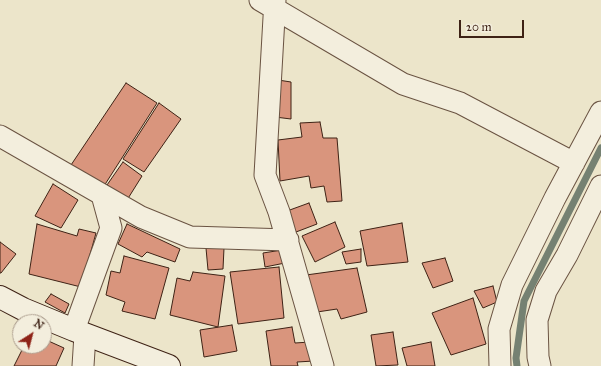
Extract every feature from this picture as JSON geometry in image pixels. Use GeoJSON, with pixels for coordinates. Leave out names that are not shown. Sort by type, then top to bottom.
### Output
{"type":"FeatureCollection","features":[{"type":"Feature","properties":{"kind":"main road"},"geometry":{"type":"LineString","coordinates":[[0,297],[23,309],[79,332],[169,366]]}},
{"type":"Feature","properties":{"kind":"street"},"geometry":{"type":"LineString","coordinates":[[323,366],[288,240],[265,175],[270,3],[403,84],[460,103],[574,163]]}},
{"type":"Feature","properties":{"kind":"street"},"geometry":{"type":"LineString","coordinates":[[500,366],[499,329],[512,284],[601,112]]}},
{"type":"Feature","properties":{"kind":"street"},"geometry":{"type":"LineString","coordinates":[[0,136],[141,217],[190,237],[288,240]]}},
{"type":"Feature","properties":{"kind":"street"},"geometry":{"type":"LineString","coordinates":[[540,366],[538,357],[537,320],[546,291],[567,255],[601,186]]}},
{"type":"Feature","properties":{"kind":"street"},"geometry":{"type":"LineString","coordinates":[[83,366],[79,332],[111,228],[102,195]]}},
{"type":"Feature","properties":{"kind":"building"},"geometry":{"type":"Polygon","coordinates":[[[278,80],[291,82],[291,119],[275,117],[278,80]]]}},
{"type":"Feature","properties":{"kind":"building"},"geometry":{"type":"Polygon","coordinates":[[[126,83],[157,103],[104,186],[71,165],[126,83]]]}},
{"type":"Feature","properties":{"kind":"building"},"geometry":{"type":"Polygon","coordinates":[[[159,103],[181,119],[144,172],[123,159],[159,103]]]}},
{"type":"Feature","properties":{"kind":"building"},"geometry":{"type":"Polygon","coordinates":[[[320,122],[323,138],[337,138],[342,201],[327,202],[324,186],[311,188],[309,176],[280,181],[278,140],[302,137],[300,123],[320,122]]]}},
{"type":"Feature","properties":{"kind":"building"},"geometry":{"type":"Polygon","coordinates":[[[123,162],[142,176],[127,200],[107,185],[123,162]]]}},
{"type":"Feature","properties":{"kind":"building"},"geometry":{"type":"Polygon","coordinates":[[[53,184],[78,200],[61,228],[35,216],[53,184]]]}},
{"type":"Feature","properties":{"kind":"building"},"geometry":{"type":"Polygon","coordinates":[[[309,203],[317,224],[296,232],[287,211],[309,203]]]}},
{"type":"Feature","properties":{"kind":"building"},"geometry":{"type":"Polygon","coordinates":[[[335,222],[345,247],[315,262],[302,236],[335,222]]]}},
{"type":"Feature","properties":{"kind":"building"},"geometry":{"type":"Polygon","coordinates":[[[402,223],[408,262],[367,266],[360,231],[402,223]]]}},
{"type":"Feature","properties":{"kind":"building"},"geometry":{"type":"Polygon","coordinates":[[[37,224],[77,236],[79,229],[96,233],[81,287],[29,274],[37,224]]]}},
{"type":"Feature","properties":{"kind":"building"},"geometry":{"type":"Polygon","coordinates":[[[127,224],[180,249],[175,262],[147,252],[142,257],[118,244],[127,224]]]}},
{"type":"Feature","properties":{"kind":"building"},"geometry":{"type":"Polygon","coordinates":[[[0,242],[16,254],[1,273],[0,273],[0,242]]]}},
{"type":"Feature","properties":{"kind":"building"},"geometry":{"type":"Polygon","coordinates":[[[206,248],[224,248],[223,269],[208,270],[206,248]]]}},
{"type":"Feature","properties":{"kind":"building"},"geometry":{"type":"Polygon","coordinates":[[[361,249],[361,262],[346,264],[342,252],[361,249]]]}},
{"type":"Feature","properties":{"kind":"building"},"geometry":{"type":"Polygon","coordinates":[[[282,250],[285,263],[265,267],[263,253],[282,250]]]}},
{"type":"Feature","properties":{"kind":"building"},"geometry":{"type":"Polygon","coordinates":[[[124,256],[169,268],[155,319],[122,311],[125,302],[106,295],[111,271],[120,273],[124,256]]]}},
{"type":"Feature","properties":{"kind":"building"},"geometry":{"type":"Polygon","coordinates":[[[445,258],[453,281],[433,288],[422,263],[445,258]]]}},
{"type":"Feature","properties":{"kind":"building"},"geometry":{"type":"Polygon","coordinates":[[[279,267],[284,318],[238,324],[230,272],[279,267]]]}},
{"type":"Feature","properties":{"kind":"building"},"geometry":{"type":"Polygon","coordinates":[[[357,268],[367,312],[341,319],[337,309],[317,312],[306,275],[357,268]]]}},
{"type":"Feature","properties":{"kind":"building"},"geometry":{"type":"Polygon","coordinates":[[[193,272],[225,276],[218,327],[170,315],[177,278],[190,281],[193,272]]]}},
{"type":"Feature","properties":{"kind":"building"},"geometry":{"type":"Polygon","coordinates":[[[493,286],[497,302],[483,308],[474,291],[493,286]]]}},
{"type":"Feature","properties":{"kind":"building"},"geometry":{"type":"Polygon","coordinates":[[[51,294],[69,304],[65,313],[45,302],[51,294]]]}},
{"type":"Feature","properties":{"kind":"building"},"geometry":{"type":"Polygon","coordinates":[[[473,298],[486,344],[451,355],[432,313],[473,298]]]}},
{"type":"Feature","properties":{"kind":"building"},"geometry":{"type":"Polygon","coordinates":[[[232,325],[237,351],[204,357],[200,330],[232,325]]]}},
{"type":"Feature","properties":{"kind":"building"},"geometry":{"type":"Polygon","coordinates":[[[292,327],[295,343],[310,342],[314,361],[297,362],[298,366],[271,366],[266,331],[292,327]]]}},
{"type":"Feature","properties":{"kind":"building"},"geometry":{"type":"Polygon","coordinates":[[[393,332],[398,365],[376,366],[371,335],[393,332]]]}},
{"type":"Feature","properties":{"kind":"building"},"geometry":{"type":"Polygon","coordinates":[[[431,342],[435,366],[407,366],[402,348],[431,342]]]}},
{"type":"Feature","properties":{"kind":"building"},"geometry":{"type":"Polygon","coordinates":[[[52,343],[64,348],[56,366],[14,366],[20,354],[52,354],[52,343]]]}},
{"type":"Feature","properties":{"kind":"waterway"},"geometry":{"type":"LineString","coordinates":[[517,366],[516,358],[524,301],[601,148]]}}]}
